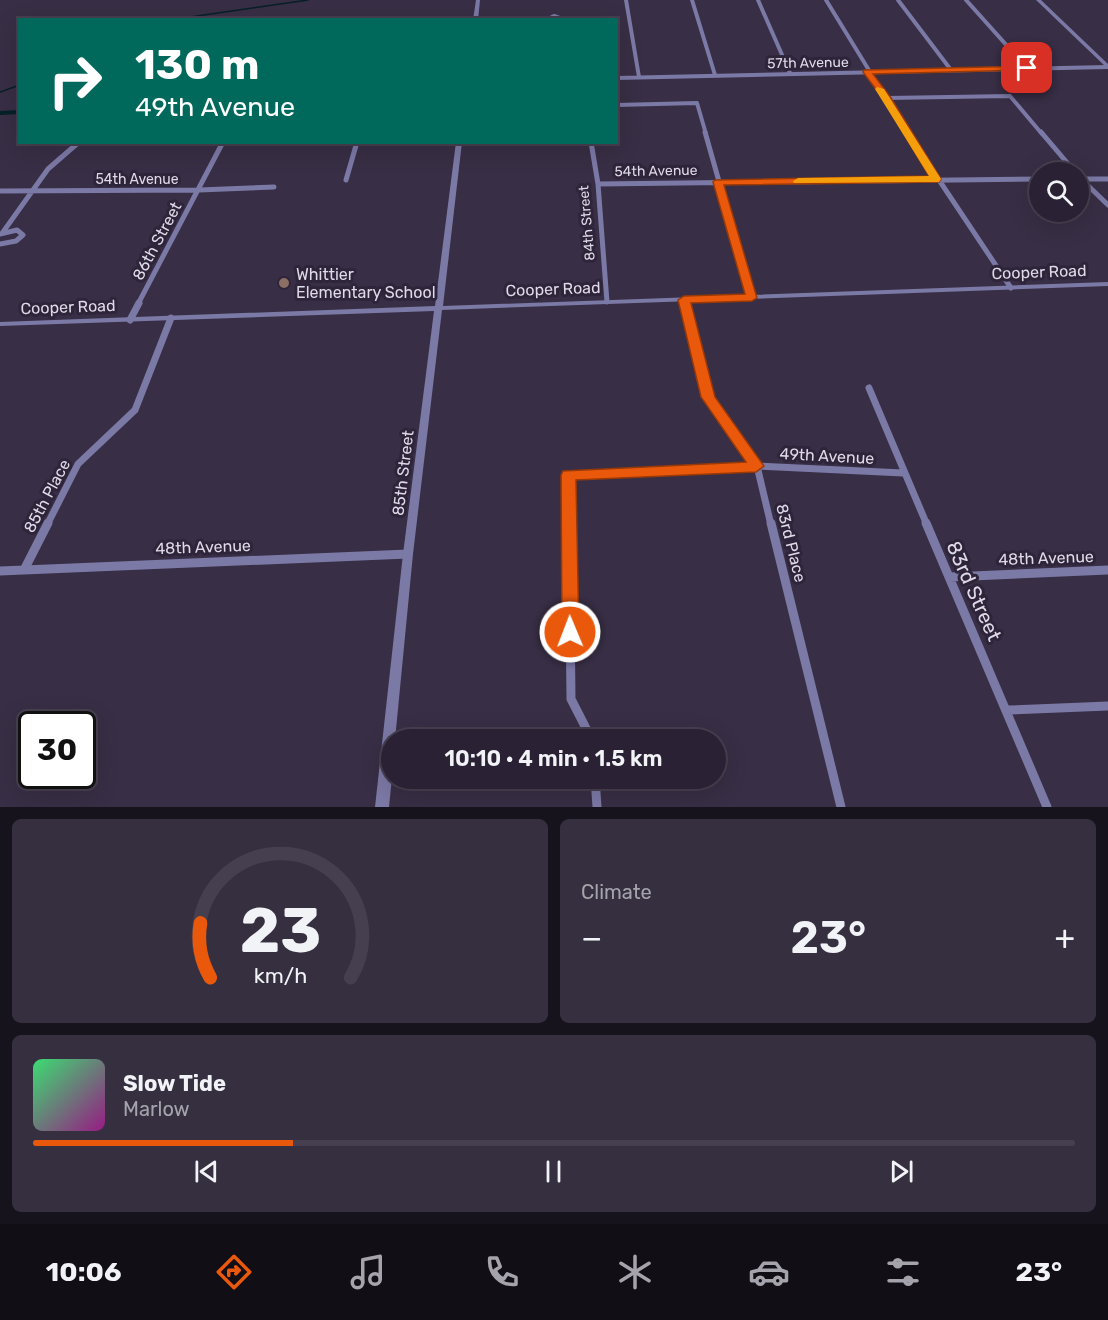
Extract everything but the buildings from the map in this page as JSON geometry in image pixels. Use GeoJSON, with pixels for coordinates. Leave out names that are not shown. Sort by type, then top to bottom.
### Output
{"type":"FeatureCollection","features":[{"type":"Feature","properties":{"kind":"street"},"geometry":{"type":"LineString","coordinates":[[475,18],[478,0]]}},
{"type":"Feature","properties":{"kind":"street"},"geometry":{"type":"LineString","coordinates":[[626,0],[639,77]]}},
{"type":"Feature","properties":{"kind":"street"},"geometry":{"type":"LineString","coordinates":[[692,0],[716,75]]}},
{"type":"Feature","properties":{"kind":"street"},"geometry":{"type":"LineString","coordinates":[[758,0],[790,74]]}},
{"type":"Feature","properties":{"kind":"street"},"geometry":{"type":"LineString","coordinates":[[826,0],[867,72],[887,98],[936,179],[1011,288]]}},
{"type":"Feature","properties":{"kind":"street"},"geometry":{"type":"LineString","coordinates":[[898,0],[951,70]]}},
{"type":"Feature","properties":{"kind":"street"},"geometry":{"type":"LineString","coordinates":[[966,0],[1027,68]]}},
{"type":"Feature","properties":{"kind":"street"},"geometry":{"type":"LineString","coordinates":[[1038,0],[1108,67]]}},
{"type":"Feature","properties":{"kind":"street","name":"57th Avenue"},"geometry":{"type":"LineString","coordinates":[[618,78],[1108,67]]}},
{"type":"Feature","properties":{"kind":"street"},"geometry":{"type":"LineString","coordinates":[[887,98],[1010,96],[1067,162]]}},
{"type":"Feature","properties":{"kind":"street"},"geometry":{"type":"LineString","coordinates":[[618,105],[697,103],[752,298]]}},
{"type":"Feature","properties":{"kind":"street"},"geometry":{"type":"LineString","coordinates":[[2,233],[31,191],[68,148],[75,144]]}},
{"type":"Feature","properties":{"kind":"street","name":"86th Street"},"geometry":{"type":"LineString","coordinates":[[130,320],[222,144]]}},
{"type":"Feature","properties":{"kind":"street"},"geometry":{"type":"LineString","coordinates":[[346,180],[356,144]]}},
{"type":"Feature","properties":{"kind":"street","name":"85th Street"},"geometry":{"type":"LineString","coordinates":[[382,807],[408,554],[459,144]]}},
{"type":"Feature","properties":{"kind":"street","name":"84th Street"},"geometry":{"type":"LineString","coordinates":[[591,144],[598,184],[607,302]]}},
{"type":"Feature","properties":{"kind":"street"},"geometry":{"type":"LineString","coordinates":[[1089,178],[1108,179]]}},
{"type":"Feature","properties":{"kind":"street","name":"54th Avenue"},"geometry":{"type":"LineString","coordinates":[[598,184],[1029,179]]}},
{"type":"Feature","properties":{"kind":"street","name":"54th Avenue"},"geometry":{"type":"LineString","coordinates":[[0,191],[199,190],[274,187]]}},
{"type":"Feature","properties":{"kind":"street"},"geometry":{"type":"LineString","coordinates":[[1089,187],[1108,205]]}},
{"type":"Feature","properties":{"kind":"street"},"geometry":{"type":"LineString","coordinates":[[0,244],[16,241],[23,235],[17,230],[2,233]]}},
{"type":"Feature","properties":{"kind":"street","name":"Cooper Road"},"geometry":{"type":"LineString","coordinates":[[0,324],[1108,284]]}},
{"type":"Feature","properties":{"kind":"street","name":"83rd Place"},"geometry":{"type":"LineString","coordinates":[[684,300],[708,397],[756,466],[841,807]]}},
{"type":"Feature","properties":{"kind":"street","name":"85th Place"},"geometry":{"type":"LineString","coordinates":[[24,570],[78,464],[135,410],[171,318]]}},
{"type":"Feature","properties":{"kind":"street","name":"83rd Street"},"geometry":{"type":"LineString","coordinates":[[870,388],[903,473],[1009,710],[1047,807]]}},
{"type":"Feature","properties":{"kind":"street","name":"49th Avenue"},"geometry":{"type":"LineString","coordinates":[[586,729],[571,699],[569,475],[756,466],[903,473]]}},
{"type":"Feature","properties":{"kind":"street","name":"48th Avenue"},"geometry":{"type":"LineString","coordinates":[[0,572],[408,554]]}},
{"type":"Feature","properties":{"kind":"street","name":"48th Avenue"},"geometry":{"type":"LineString","coordinates":[[950,577],[1108,570]]}},
{"type":"Feature","properties":{"kind":"street"},"geometry":{"type":"LineString","coordinates":[[1009,710],[1108,706]]}},
{"type":"Feature","properties":{"kind":"street"},"geometry":{"type":"LineString","coordinates":[[596,789],[597,807]]}},
{"type":"Feature","properties":{"kind":"waterway"},"geometry":{"type":"LineString","coordinates":[[183,18],[308,0]]}},
{"type":"Feature","properties":{"kind":"waterway"},"geometry":{"type":"LineString","coordinates":[[0,92],[18,86]]}},
{"type":"Feature","properties":{"kind":"waterway"},"geometry":{"type":"LineString","coordinates":[[0,113],[18,112]]}},
{"type":"Feature","properties":{"kind":"slow traffic"},"geometry":{"type":"LineString","coordinates":[[798,181],[936,179],[880,89]]}},
{"type":"Feature","properties":{"kind":"place","name":"Whittier Elementary School"},"geometry":{"type":"Point","coordinates":[284,283]}},
{"type":"Feature","properties":{"kind":"route"},"geometry":{"type":"LineString","coordinates":[[570,632],[569,475],[756,466],[708,397],[684,300],[752,298],[718,182],[936,179],[887,98],[867,72],[1027,68]]}}]}
